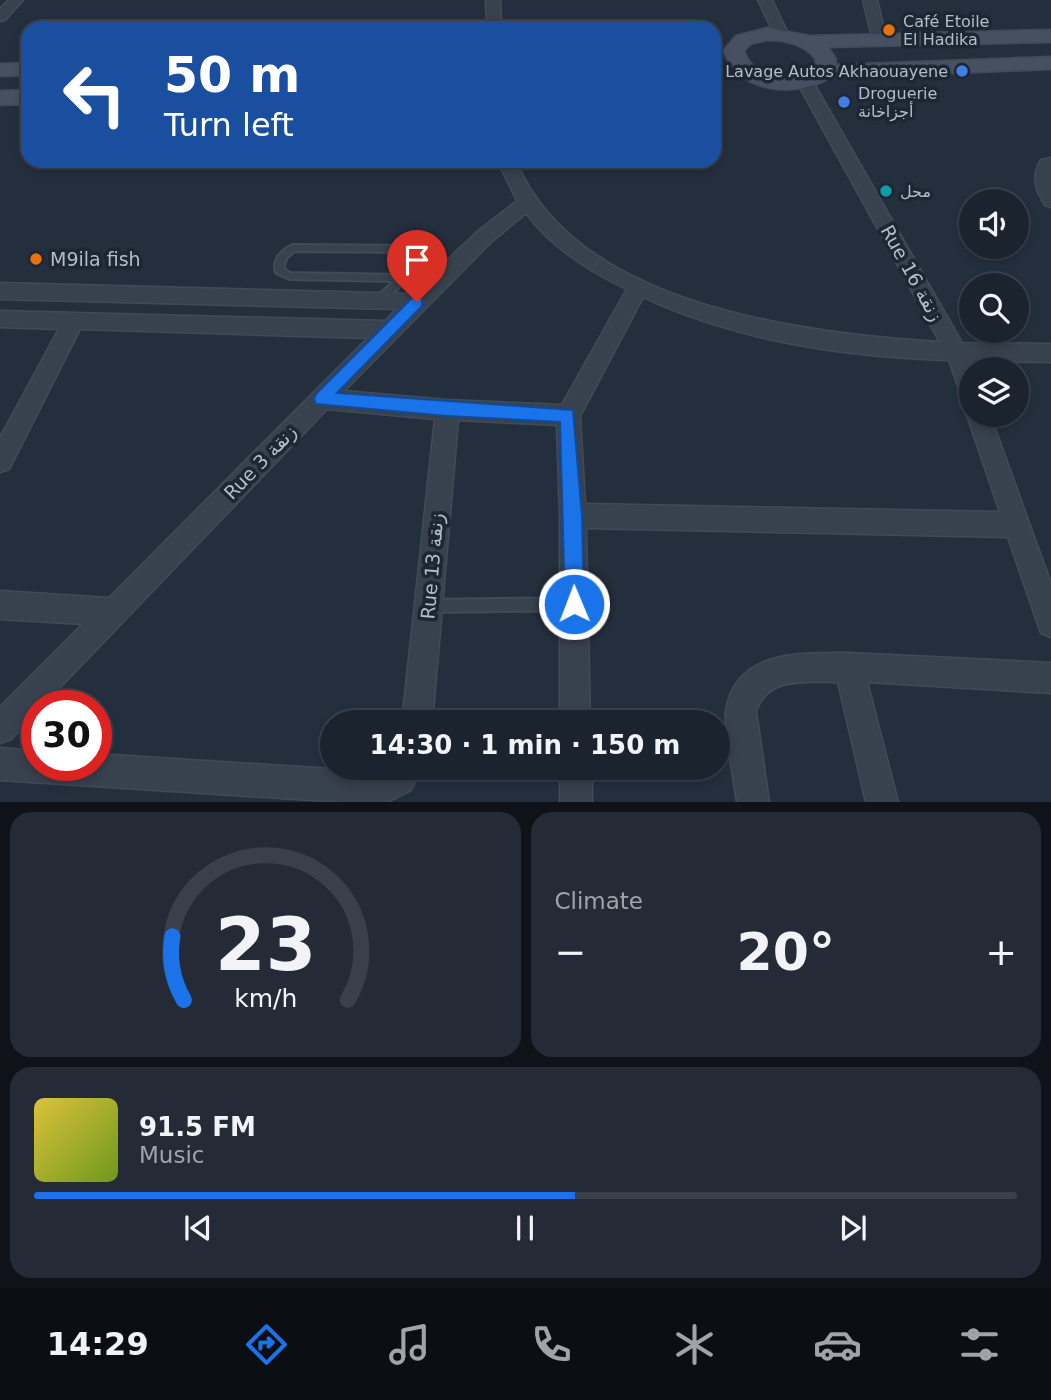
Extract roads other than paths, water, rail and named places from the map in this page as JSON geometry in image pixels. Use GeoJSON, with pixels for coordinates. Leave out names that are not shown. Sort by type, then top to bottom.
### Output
{"type":"FeatureCollection","features":[{"type":"Feature","properties":{"kind":"street"},"geometry":{"type":"LineString","coordinates":[[0,17],[16,0]]}},
{"type":"Feature","properties":{"kind":"street"},"geometry":{"type":"LineString","coordinates":[[493,0],[494,21]]}},
{"type":"Feature","properties":{"kind":"street"},"geometry":{"type":"LineString","coordinates":[[765,0],[781,34]]}},
{"type":"Feature","properties":{"kind":"street"},"geometry":{"type":"LineString","coordinates":[[870,0],[880,41]]}},
{"type":"Feature","properties":{"kind":"street"},"geometry":{"type":"LineString","coordinates":[[750,73],[724,50],[748,37],[781,34],[808,42],[1051,36]]}},
{"type":"Feature","properties":{"kind":"street"},"geometry":{"type":"LineString","coordinates":[[808,42],[824,55],[827,62],[824,72]]}},
{"type":"Feature","properties":{"kind":"street"},"geometry":{"type":"LineString","coordinates":[[726,74],[750,73],[780,83],[805,82],[824,72],[1051,63]]}},
{"type":"Feature","properties":{"kind":"street"},"geometry":{"type":"LineString","coordinates":[[0,70],[21,69]]}},
{"type":"Feature","properties":{"kind":"street","name":"Rue 16 زنقة"},"geometry":{"type":"LineString","coordinates":[[805,82],[959,359]]}},
{"type":"Feature","properties":{"kind":"street"},"geometry":{"type":"LineString","coordinates":[[0,97],[21,97]]}},
{"type":"Feature","properties":{"kind":"street"},"geometry":{"type":"LineString","coordinates":[[1051,164],[1047,164],[1042,174],[1042,182],[1051,201]]}},
{"type":"Feature","properties":{"kind":"street"},"geometry":{"type":"LineString","coordinates":[[510,168],[526,203],[543,224],[577,251],[638,287],[716,317],[774,331],[873,347],[957,353],[1051,353]]}},
{"type":"Feature","properties":{"kind":"street","name":"Rue 3 زنقة"},"geometry":{"type":"LineString","coordinates":[[0,728],[417,302],[484,237],[526,203]]}},
{"type":"Feature","properties":{"kind":"street"},"geometry":{"type":"LineString","coordinates":[[575,710],[573,516],[568,415],[638,287]]}},
{"type":"Feature","properties":{"kind":"street"},"geometry":{"type":"LineString","coordinates":[[0,291],[417,302]]}},
{"type":"Feature","properties":{"kind":"street"},"geometry":{"type":"LineString","coordinates":[[0,319],[391,330]]}},
{"type":"Feature","properties":{"kind":"street"},"geometry":{"type":"LineString","coordinates":[[0,461],[74,321]]}},
{"type":"Feature","properties":{"kind":"street"},"geometry":{"type":"LineString","coordinates":[[322,399],[447,410],[568,415]]}},
{"type":"Feature","properties":{"kind":"street","name":"Rue 13 زنقة"},"geometry":{"type":"LineString","coordinates":[[418,710],[447,410]]}},
{"type":"Feature","properties":{"kind":"street"},"geometry":{"type":"LineString","coordinates":[[983,427],[1051,623]]}},
{"type":"Feature","properties":{"kind":"street"},"geometry":{"type":"LineString","coordinates":[[573,516],[1018,525]]}},
{"type":"Feature","properties":{"kind":"street"},"geometry":{"type":"LineString","coordinates":[[0,605],[114,612]]}},
{"type":"Feature","properties":{"kind":"street"},"geometry":{"type":"LineString","coordinates":[[753,802],[741,711],[748,691],[768,675],[789,668],[849,667],[1051,678]]}},
{"type":"Feature","properties":{"kind":"street"},"geometry":{"type":"LineString","coordinates":[[849,667],[882,802]]}},
{"type":"Feature","properties":{"kind":"street"},"geometry":{"type":"LineString","coordinates":[[0,764],[381,788],[398,780]]}},
{"type":"Feature","properties":{"kind":"street"},"geometry":{"type":"LineString","coordinates":[[576,780],[576,802]]}},
{"type":"Feature","properties":{"kind":"lane"},"geometry":{"type":"LineString","coordinates":[[379,302],[424,258],[423,249],[293,248],[284,254],[278,263],[279,271],[289,276],[402,278]]}},
{"type":"Feature","properties":{"kind":"lane"},"geometry":{"type":"LineString","coordinates":[[429,606],[574,604]]}},
{"type":"Feature","properties":{"kind":"place","name":"Café Etoile El Hadika"},"geometry":{"type":"Point","coordinates":[889,30]}},
{"type":"Feature","properties":{"kind":"place","name":"Lavage Autos Akhaouayene"},"geometry":{"type":"Point","coordinates":[962,71]}},
{"type":"Feature","properties":{"kind":"place","name":"Droguerie أجزاخانة"},"geometry":{"type":"Point","coordinates":[844,102]}},
{"type":"Feature","properties":{"kind":"place","name":"محل"},"geometry":{"type":"Point","coordinates":[886,191]}},
{"type":"Feature","properties":{"kind":"place","name":"M9ila fish"},"geometry":{"type":"Point","coordinates":[36,259]}}]}
